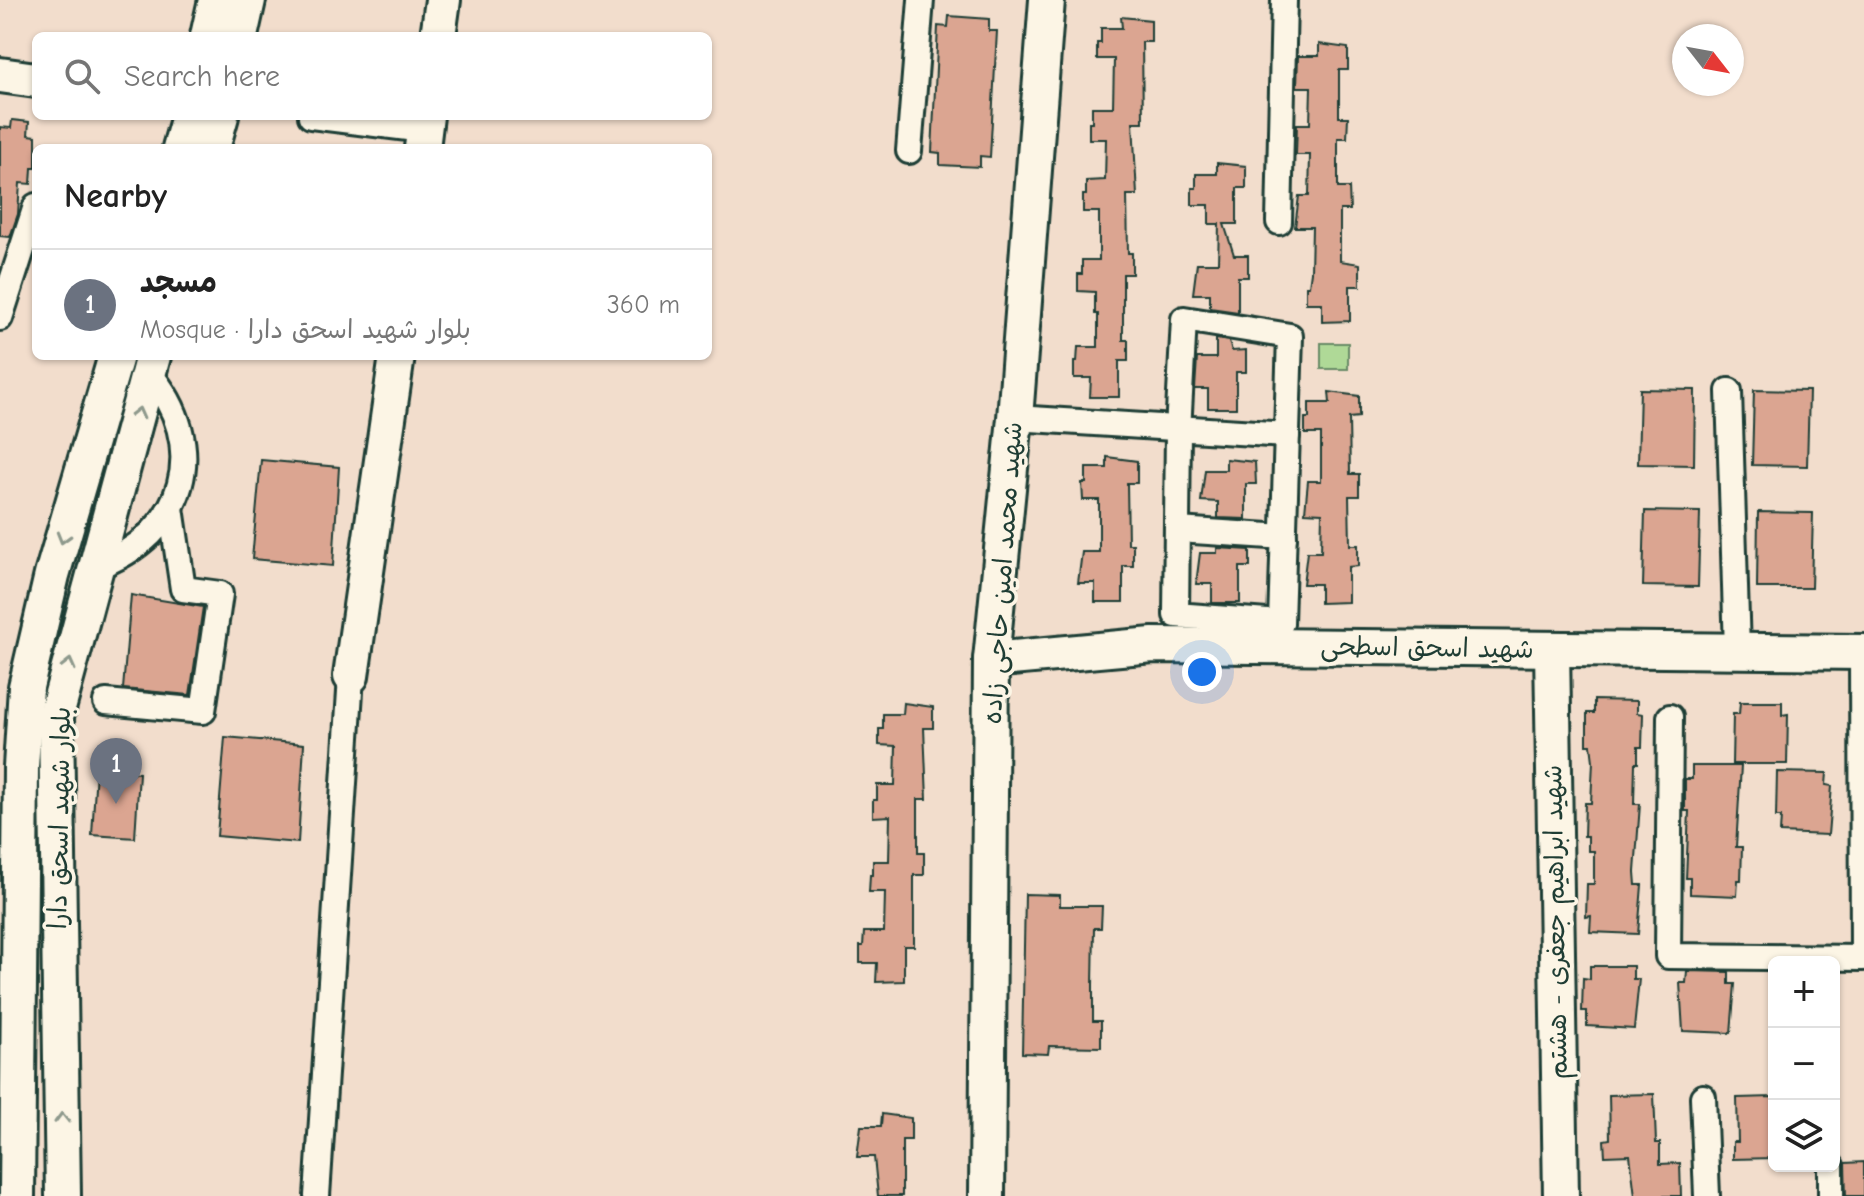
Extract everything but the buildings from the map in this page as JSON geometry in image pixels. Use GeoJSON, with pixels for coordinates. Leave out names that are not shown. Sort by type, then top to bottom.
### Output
{"type":"FeatureCollection","features":[{"type":"Feature","properties":{"kind":"street"},"geometry":{"type":"LineString","coordinates":[[209,32],[216,0]]}},
{"type":"Feature","properties":{"kind":"street"},"geometry":{"type":"LineString","coordinates":[[241,32],[248,0]]}},
{"type":"Feature","properties":{"kind":"street"},"geometry":{"type":"LineString","coordinates":[[439,32],[443,0]]}},
{"type":"Feature","properties":{"kind":"street"},"geometry":{"type":"LineString","coordinates":[[909,151],[921,0]]}},
{"type":"Feature","properties":{"kind":"street","name":"شهید محمد امین حاجی زاده"},"geometry":{"type":"LineString","coordinates":[[987,1196],[991,660],[1015,418],[1047,0]]}},
{"type":"Feature","properties":{"kind":"street"},"geometry":{"type":"LineString","coordinates":[[1279,222],[1284,0]]}},
{"type":"Feature","properties":{"kind":"street"},"geometry":{"type":"LineString","coordinates":[[0,75],[32,79]]}},
{"type":"Feature","properties":{"kind":"street"},"geometry":{"type":"LineString","coordinates":[[181,144],[188,120]]}},
{"type":"Feature","properties":{"kind":"street"},"geometry":{"type":"LineString","coordinates":[[213,144],[220,120]]}},
{"type":"Feature","properties":{"kind":"street"},"geometry":{"type":"LineString","coordinates":[[341,120],[424,131]]}},
{"type":"Feature","properties":{"kind":"street"},"geometry":{"type":"LineString","coordinates":[[0,318],[32,218]]}},
{"type":"Feature","properties":{"kind":"street"},"geometry":{"type":"LineString","coordinates":[[1184,319],[1290,336],[1287,435],[1281,623],[1176,615],[1178,431],[1184,319]]}},
{"type":"Feature","properties":{"kind":"street","name":"بلوار شهید اسحق دارا"},"geometry":{"type":"LineString","coordinates":[[17,1196],[8,1151],[10,783],[26,687],[78,485],[115,360]]}},
{"type":"Feature","properties":{"kind":"street"},"geometry":{"type":"LineString","coordinates":[[317,1196],[351,676],[396,360]]}},
{"type":"Feature","properties":{"kind":"street"},"geometry":{"type":"LineString","coordinates":[[95,567],[139,546],[157,529],[171,508],[184,461],[183,436],[150,364]]}},
{"type":"Feature","properties":{"kind":"street","name":"بلوار شهید اسحق دارا"},"geometry":{"type":"LineString","coordinates":[[63,1196],[56,716],[150,364]]}},
{"type":"Feature","properties":{"kind":"street"},"geometry":{"type":"LineString","coordinates":[[1729,391],[1737,651]]}},
{"type":"Feature","properties":{"kind":"street"},"geometry":{"type":"LineString","coordinates":[[1015,418],[1178,431],[1287,435]]}},
{"type":"Feature","properties":{"kind":"street"},"geometry":{"type":"LineString","coordinates":[[78,485],[115,494]]}},
{"type":"Feature","properties":{"kind":"street"},"geometry":{"type":"LineString","coordinates":[[106,702],[203,711],[220,594],[183,589],[171,508]]}},
{"type":"Feature","properties":{"kind":"street"},"geometry":{"type":"LineString","coordinates":[[1178,530],[1284,537]]}},
{"type":"Feature","properties":{"kind":"street","name":"شهید اسحق اسطحی"},"geometry":{"type":"LineString","coordinates":[[991,660],[1153,645],[1863,652]]}},
{"type":"Feature","properties":{"kind":"street","name":"شهید ابراهیم جعفری - هشتم"},"geometry":{"type":"LineString","coordinates":[[1552,649],[1561,1196]]}},
{"type":"Feature","properties":{"kind":"street"},"geometry":{"type":"LineString","coordinates":[[1670,717],[1668,956],[1863,958],[1863,652]]}},
{"type":"Feature","properties":{"kind":"street"},"geometry":{"type":"LineString","coordinates":[[1703,1097],[1707,1196]]}},
{"type":"Feature","properties":{"kind":"street"},"geometry":{"type":"LineString","coordinates":[[1831,1172],[1831,1196]]}},
{"type":"Feature","properties":{"kind":"green space"},"geometry":{"type":"Polygon","coordinates":[[[1321,343],[1348,343],[1348,369],[1321,369],[1321,343]]]}},
{"type":"Feature","properties":{"kind":"place","name":"مسجد"},"geometry":{"type":"Point","coordinates":[116,804]}}]}
